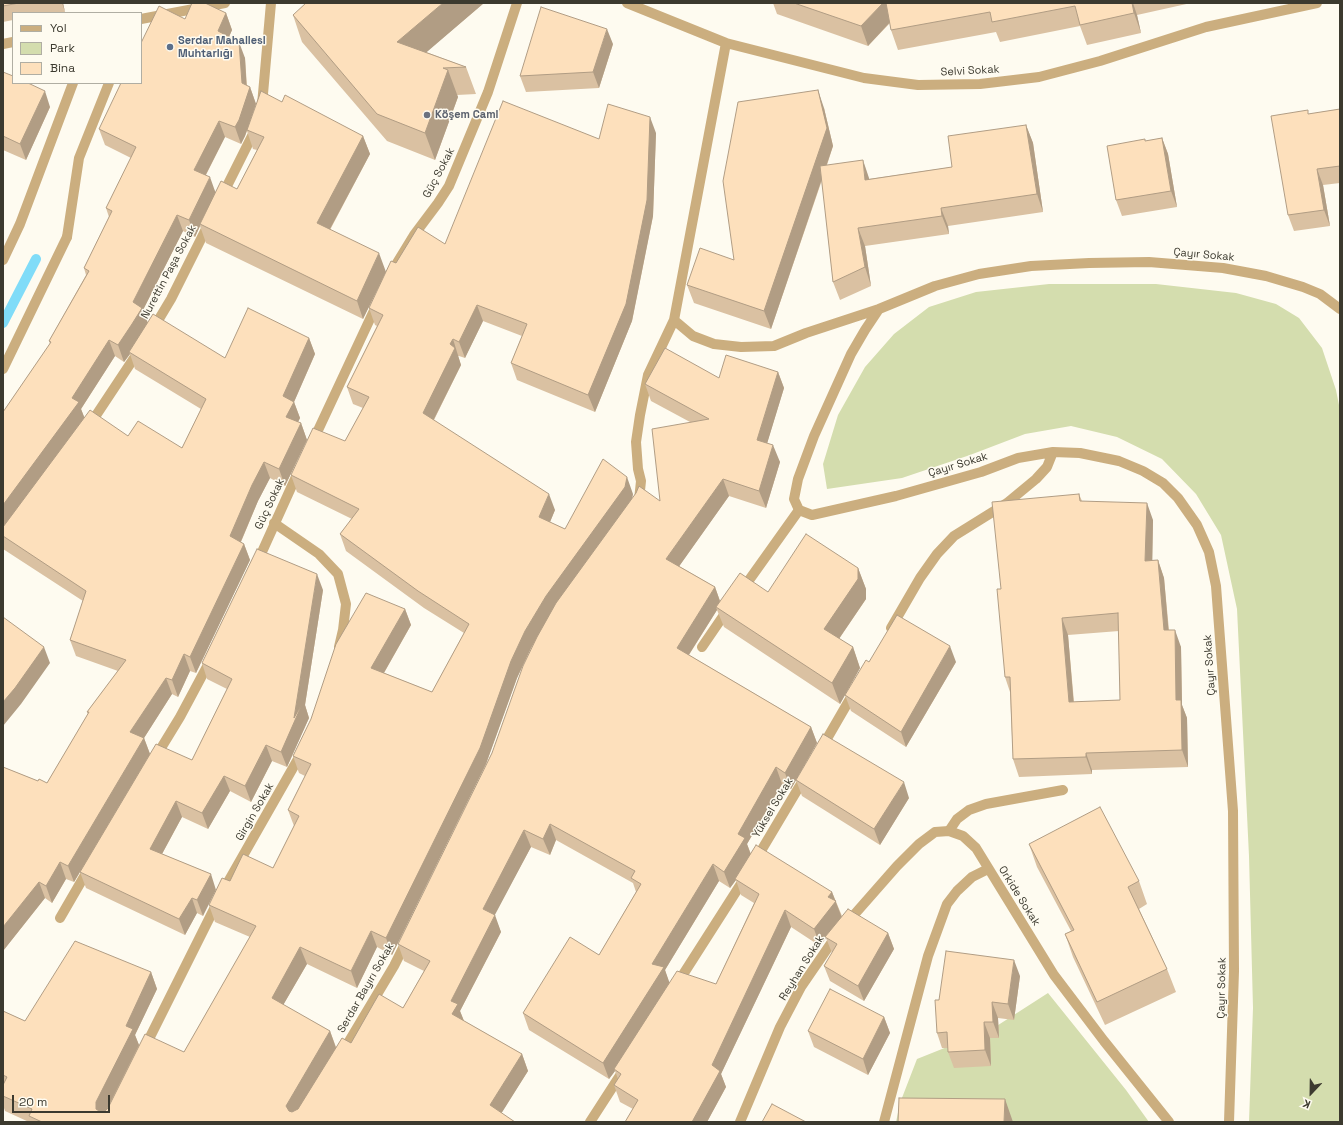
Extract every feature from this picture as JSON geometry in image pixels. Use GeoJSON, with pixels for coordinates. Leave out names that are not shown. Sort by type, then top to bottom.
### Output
{"type":"FeatureCollection","features":[{"type":"Feature","properties":{"kind":"street"},"geometry":{"type":"LineString","coordinates":[[142,19],[225,3]]}},
{"type":"Feature","properties":{"kind":"street","name":"Nurettin Paşa Sokak"},"geometry":{"type":"LineString","coordinates":[[84,433],[144,344],[171,299],[251,139],[260,115],[264,91],[271,3]]}},
{"type":"Feature","properties":{"kind":"street","name":"Güç Sokak"},"geometry":{"type":"LineString","coordinates":[[387,282],[401,254],[449,186],[488,92],[518,3]]}},
{"type":"Feature","properties":{"kind":"street","name":"Selvi Sokak"},"geometry":{"type":"LineString","coordinates":[[627,3],[726,43],[864,78],[918,85],[980,84],[1039,77],[1100,61],[1206,26],[1317,3]]}},
{"type":"Feature","properties":{"kind":"street"},"geometry":{"type":"LineString","coordinates":[[637,506],[641,481],[638,470],[636,442],[640,415],[648,375],[659,348],[674,320],[726,43]]}},
{"type":"Feature","properties":{"kind":"street"},"geometry":{"type":"LineString","coordinates":[[3,260],[20,224],[73,84]]}},
{"type":"Feature","properties":{"kind":"street"},"geometry":{"type":"LineString","coordinates":[[3,369],[67,237],[79,158],[108,84]]}},
{"type":"Feature","properties":{"kind":"street","name":"Çayır Sokak"},"geometry":{"type":"LineString","coordinates":[[674,320],[693,336],[714,344],[741,348],[774,346],[806,333],[879,309],[935,286],[979,274],[1031,266],[1142,262],[1223,268],[1266,276],[1303,287],[1320,294],[1340,309]]}},
{"type":"Feature","properties":{"kind":"street","name":"Güç Sokak"},"geometry":{"type":"LineString","coordinates":[[253,570],[380,296]]}},
{"type":"Feature","properties":{"kind":"street"},"geometry":{"type":"LineString","coordinates":[[702,647],[799,510],[794,499],[798,479],[814,436],[851,354],[879,309]]}},
{"type":"Feature","properties":{"kind":"street"},"geometry":{"type":"LineString","coordinates":[[886,637],[920,578],[937,554],[954,536],[1006,503],[1036,479],[1047,467],[1053,452]]}},
{"type":"Feature","properties":{"kind":"street","name":"Çayır Sokak"},"geometry":{"type":"LineString","coordinates":[[799,510],[812,515],[896,496],[981,472],[1018,458],[1053,452],[1080,453],[1119,461],[1143,471],[1163,483],[1178,498],[1197,525],[1209,552],[1216,586],[1233,811],[1234,971],[1229,1122]]}},
{"type":"Feature","properties":{"kind":"street"},"geometry":{"type":"LineString","coordinates":[[274,523],[319,554],[338,574],[346,604],[343,630],[336,659]]}},
{"type":"Feature","properties":{"kind":"street"},"geometry":{"type":"LineString","coordinates":[[148,770],[180,717],[215,652]]}},
{"type":"Feature","properties":{"kind":"street","name":"Yüksel Sokak"},"geometry":{"type":"LineString","coordinates":[[671,995],[773,833],[860,683]]}},
{"type":"Feature","properties":{"kind":"street","name":"Girgin Sokak"},"geometry":{"type":"LineString","coordinates":[[138,1060],[224,889],[305,746]]}},
{"type":"Feature","properties":{"kind":"street"},"geometry":{"type":"LineString","coordinates":[[988,869],[971,844],[963,836],[949,831],[957,820],[969,810],[986,804],[1063,790]]}},
{"type":"Feature","properties":{"kind":"street","name":"Reyhan Sokak"},"geometry":{"type":"LineString","coordinates":[[740,1122],[780,1027],[801,987],[825,950],[858,909],[919,844],[935,832],[949,831]]}},
{"type":"Feature","properties":{"kind":"street"},"geometry":{"type":"LineString","coordinates":[[60,918],[95,858]]}},
{"type":"Feature","properties":{"kind":"street","name":"Orkide Sokak"},"geometry":{"type":"LineString","coordinates":[[884,1122],[928,956],[947,904],[957,891],[972,877],[988,869],[1054,975],[1104,1041],[1169,1122]]}},
{"type":"Feature","properties":{"kind":"street","name":"Serdar Bayırı Sokak"},"geometry":{"type":"LineString","coordinates":[[337,1061],[394,966],[411,931]]}},
{"type":"Feature","properties":{"kind":"street"},"geometry":{"type":"LineString","coordinates":[[590,1122],[625,1067]]}},
{"type":"Feature","properties":{"kind":"green space"},"geometry":{"type":"Polygon","coordinates":[[[1049,284],[1156,284],[1236,293],[1276,304],[1299,318],[1322,348],[1336,390],[1340,410],[1340,1122],[1249,1122],[1253,1008],[1249,856],[1237,609],[1221,535],[1196,494],[1162,459],[1117,437],[1071,426],[1025,434],[970,455],[902,478],[827,489],[823,464],[838,415],[865,367],[894,334],[929,307],[976,292],[1049,284]]]}},
{"type":"Feature","properties":{"kind":"green space"},"geometry":{"type":"Polygon","coordinates":[[[1048,993],[1126,1090],[1149,1122],[896,1122],[900,1103],[917,1059],[992,1029],[1048,993]]]}},
{"type":"Feature","properties":{"kind":"building"},"geometry":{"type":"Polygon","coordinates":[[[3,3],[19,3],[3,6],[3,3]]]}},
{"type":"Feature","properties":{"kind":"building"},"geometry":{"type":"Polygon","coordinates":[[[192,3],[205,3],[226,13],[218,31],[239,42],[242,83],[250,87],[239,120],[235,127],[219,121],[194,170],[210,177],[189,220],[177,215],[133,302],[142,308],[118,345],[109,340],[72,398],[79,402],[3,505],[3,412],[51,342],[49,341],[89,271],[84,268],[112,211],[106,208],[136,147],[99,129],[121,84],[142,84],[142,41],[159,6],[185,19],[192,3]]]}},
{"type":"Feature","properties":{"kind":"building"},"geometry":{"type":"Polygon","coordinates":[[[306,3],[443,3],[397,42],[466,67],[443,68],[448,70],[425,133],[377,114],[293,15],[306,3]]]}},
{"type":"Feature","properties":{"kind":"building"},"geometry":{"type":"Polygon","coordinates":[[[794,3],[883,3],[861,26],[794,3]]]}},
{"type":"Feature","properties":{"kind":"building"},"geometry":{"type":"Polygon","coordinates":[[[886,3],[1132,3],[1134,13],[1080,25],[1075,6],[992,22],[990,12],[891,30],[886,3]]]}},
{"type":"Feature","properties":{"kind":"building"},"geometry":{"type":"Polygon","coordinates":[[[541,7],[607,29],[593,72],[520,76],[541,7]]]}},
{"type":"Feature","properties":{"kind":"building"},"geometry":{"type":"Polygon","coordinates":[[[3,72],[12,76],[12,84],[30,84],[45,91],[20,144],[3,136],[3,72]]]}},
{"type":"Feature","properties":{"kind":"building"},"geometry":{"type":"Polygon","coordinates":[[[818,90],[827,128],[764,311],[687,285],[700,248],[734,260],[723,181],[738,102],[818,90]]]}},
{"type":"Feature","properties":{"kind":"building"},"geometry":{"type":"Polygon","coordinates":[[[261,91],[282,102],[285,95],[363,136],[317,223],[379,253],[357,301],[200,224],[221,181],[237,189],[264,137],[247,130],[261,91]]]}},
{"type":"Feature","properties":{"kind":"building"},"geometry":{"type":"Polygon","coordinates":[[[503,101],[599,139],[608,104],[650,117],[647,200],[626,304],[588,395],[511,363],[527,324],[477,305],[459,342],[453,339],[450,344],[455,348],[423,413],[549,494],[539,517],[565,529],[603,459],[627,477],[625,487],[546,596],[525,631],[511,661],[480,748],[386,938],[371,931],[351,971],[300,947],[272,998],[330,1031],[286,1106],[289,1111],[292,1112],[298,1109],[342,1038],[351,1043],[379,994],[403,1008],[430,961],[398,944],[492,753],[523,666],[537,637],[556,603],[636,493],[639,486],[660,501],[652,429],[709,419],[645,384],[665,348],[719,378],[726,355],[778,372],[757,440],[773,445],[759,491],[723,479],[666,559],[715,587],[677,648],[811,727],[785,773],[776,767],[738,834],[745,838],[724,872],[713,864],[652,964],[664,967],[603,1063],[523,1013],[570,937],[599,955],[641,884],[631,878],[635,871],[550,824],[543,839],[524,830],[483,909],[495,915],[451,1001],[458,1004],[452,1014],[522,1054],[490,1105],[515,1122],[42,1122],[29,1116],[32,1109],[3,1096],[3,1085],[7,1077],[3,1075],[3,1011],[25,1021],[75,941],[151,972],[126,1026],[133,1029],[96,1102],[96,1109],[99,1111],[105,1111],[108,1108],[145,1034],[184,1052],[256,926],[209,905],[222,878],[230,881],[243,854],[273,868],[299,816],[288,810],[311,764],[293,756],[311,719],[336,644],[366,593],[405,609],[371,668],[432,692],[469,624],[418,591],[340,534],[359,509],[291,475],[313,428],[345,441],[369,397],[347,387],[383,315],[369,308],[391,261],[396,263],[418,227],[445,244],[503,101]]]}},
{"type":"Feature","properties":{"kind":"building"},"geometry":{"type":"Polygon","coordinates":[[[1340,109],[1340,166],[1317,169],[1324,210],[1288,215],[1271,116],[1308,110],[1308,114],[1340,109]]]}},
{"type":"Feature","properties":{"kind":"building"},"geometry":{"type":"Polygon","coordinates":[[[1026,125],[1037,194],[941,208],[942,216],[858,228],[865,267],[833,282],[820,166],[863,160],[865,180],[952,167],[948,136],[1026,125]]]}},
{"type":"Feature","properties":{"kind":"building"},"geometry":{"type":"Polygon","coordinates":[[[1162,138],[1171,191],[1116,200],[1107,146],[1145,139],[1145,141],[1162,138]]]}},
{"type":"Feature","properties":{"kind":"building"},"geometry":{"type":"Polygon","coordinates":[[[248,308],[309,338],[283,396],[294,402],[286,417],[301,423],[279,469],[264,462],[252,485],[230,536],[244,544],[190,657],[184,654],[172,680],[166,678],[130,732],[144,738],[68,866],[60,862],[46,886],[39,882],[3,927],[3,767],[47,783],[89,712],[87,712],[126,660],[70,640],[86,591],[3,536],[3,527],[90,410],[128,436],[138,421],[182,448],[206,399],[129,352],[153,314],[225,358],[248,308]]]}},
{"type":"Feature","properties":{"kind":"building"},"geometry":{"type":"Polygon","coordinates":[[[1079,494],[1080,501],[1147,503],[1145,561],[1158,560],[1164,630],[1175,630],[1176,700],[1181,700],[1182,750],[1086,753],[1086,757],[1013,759],[1010,677],[1005,677],[997,589],[1001,589],[992,502],[1079,494]],[[1118,613],[1062,618],[1069,702],[1120,700],[1118,613]]]}},
{"type":"Feature","properties":{"kind":"building"},"geometry":{"type":"Polygon","coordinates":[[[806,534],[858,568],[858,579],[824,629],[853,647],[832,683],[716,607],[740,573],[768,592],[806,534]]]}},
{"type":"Feature","properties":{"kind":"building"},"geometry":{"type":"Polygon","coordinates":[[[257,549],[317,574],[294,718],[303,702],[281,752],[266,745],[245,786],[224,776],[202,813],[176,801],[150,849],[211,874],[197,900],[192,898],[179,919],[80,872],[156,744],[192,760],[232,679],[202,663],[257,549]]]}},
{"type":"Feature","properties":{"kind":"building"},"geometry":{"type":"Polygon","coordinates":[[[897,615],[950,646],[901,732],[845,695],[866,660],[869,662],[897,615]]]}},
{"type":"Feature","properties":{"kind":"building"},"geometry":{"type":"Polygon","coordinates":[[[3,617],[44,647],[15,688],[3,702],[3,617]]]}},
{"type":"Feature","properties":{"kind":"building"},"geometry":{"type":"Polygon","coordinates":[[[823,734],[904,782],[874,829],[796,780],[823,734]]]}},
{"type":"Feature","properties":{"kind":"building"},"geometry":{"type":"Polygon","coordinates":[[[1100,807],[1139,881],[1128,887],[1167,969],[1097,1002],[1065,934],[1074,930],[1029,844],[1100,807]]]}},
{"type":"Feature","properties":{"kind":"building"},"geometry":{"type":"Polygon","coordinates":[[[756,845],[832,892],[828,897],[836,901],[814,929],[785,910],[712,1065],[720,1071],[692,1122],[625,1122],[638,1100],[614,1085],[621,1074],[614,1069],[677,971],[716,984],[759,894],[735,879],[756,845]]]}},
{"type":"Feature","properties":{"kind":"building"},"geometry":{"type":"Polygon","coordinates":[[[848,909],[888,933],[858,986],[824,966],[837,944],[825,937],[848,909]]]}},
{"type":"Feature","properties":{"kind":"building"},"geometry":{"type":"Polygon","coordinates":[[[946,951],[1014,960],[1008,1004],[992,1002],[993,1022],[984,1022],[985,1050],[948,1052],[947,1032],[937,1033],[935,1000],[939,1000],[946,951]]]}},
{"type":"Feature","properties":{"kind":"building"},"geometry":{"type":"Polygon","coordinates":[[[830,989],[884,1017],[863,1059],[808,1031],[830,989]]]}},
{"type":"Feature","properties":{"kind":"building"},"geometry":{"type":"Polygon","coordinates":[[[899,1098],[1005,1099],[1004,1122],[898,1122],[899,1098]]]}},
{"type":"Feature","properties":{"kind":"building"},"geometry":{"type":"Polygon","coordinates":[[[772,1104],[806,1122],[762,1122],[772,1104]]]}},
{"type":"Feature","properties":{"kind":"waterway"},"geometry":{"type":"LineString","coordinates":[[3,323],[36,259]]}},
{"type":"Feature","properties":{"kind":"place","name":"Serdar Mahallesi Muhtarlığı"},"geometry":{"type":"Point","coordinates":[170,47]}},
{"type":"Feature","properties":{"kind":"place","name":"Köşem Cami"},"geometry":{"type":"Point","coordinates":[427,115]}}]}
